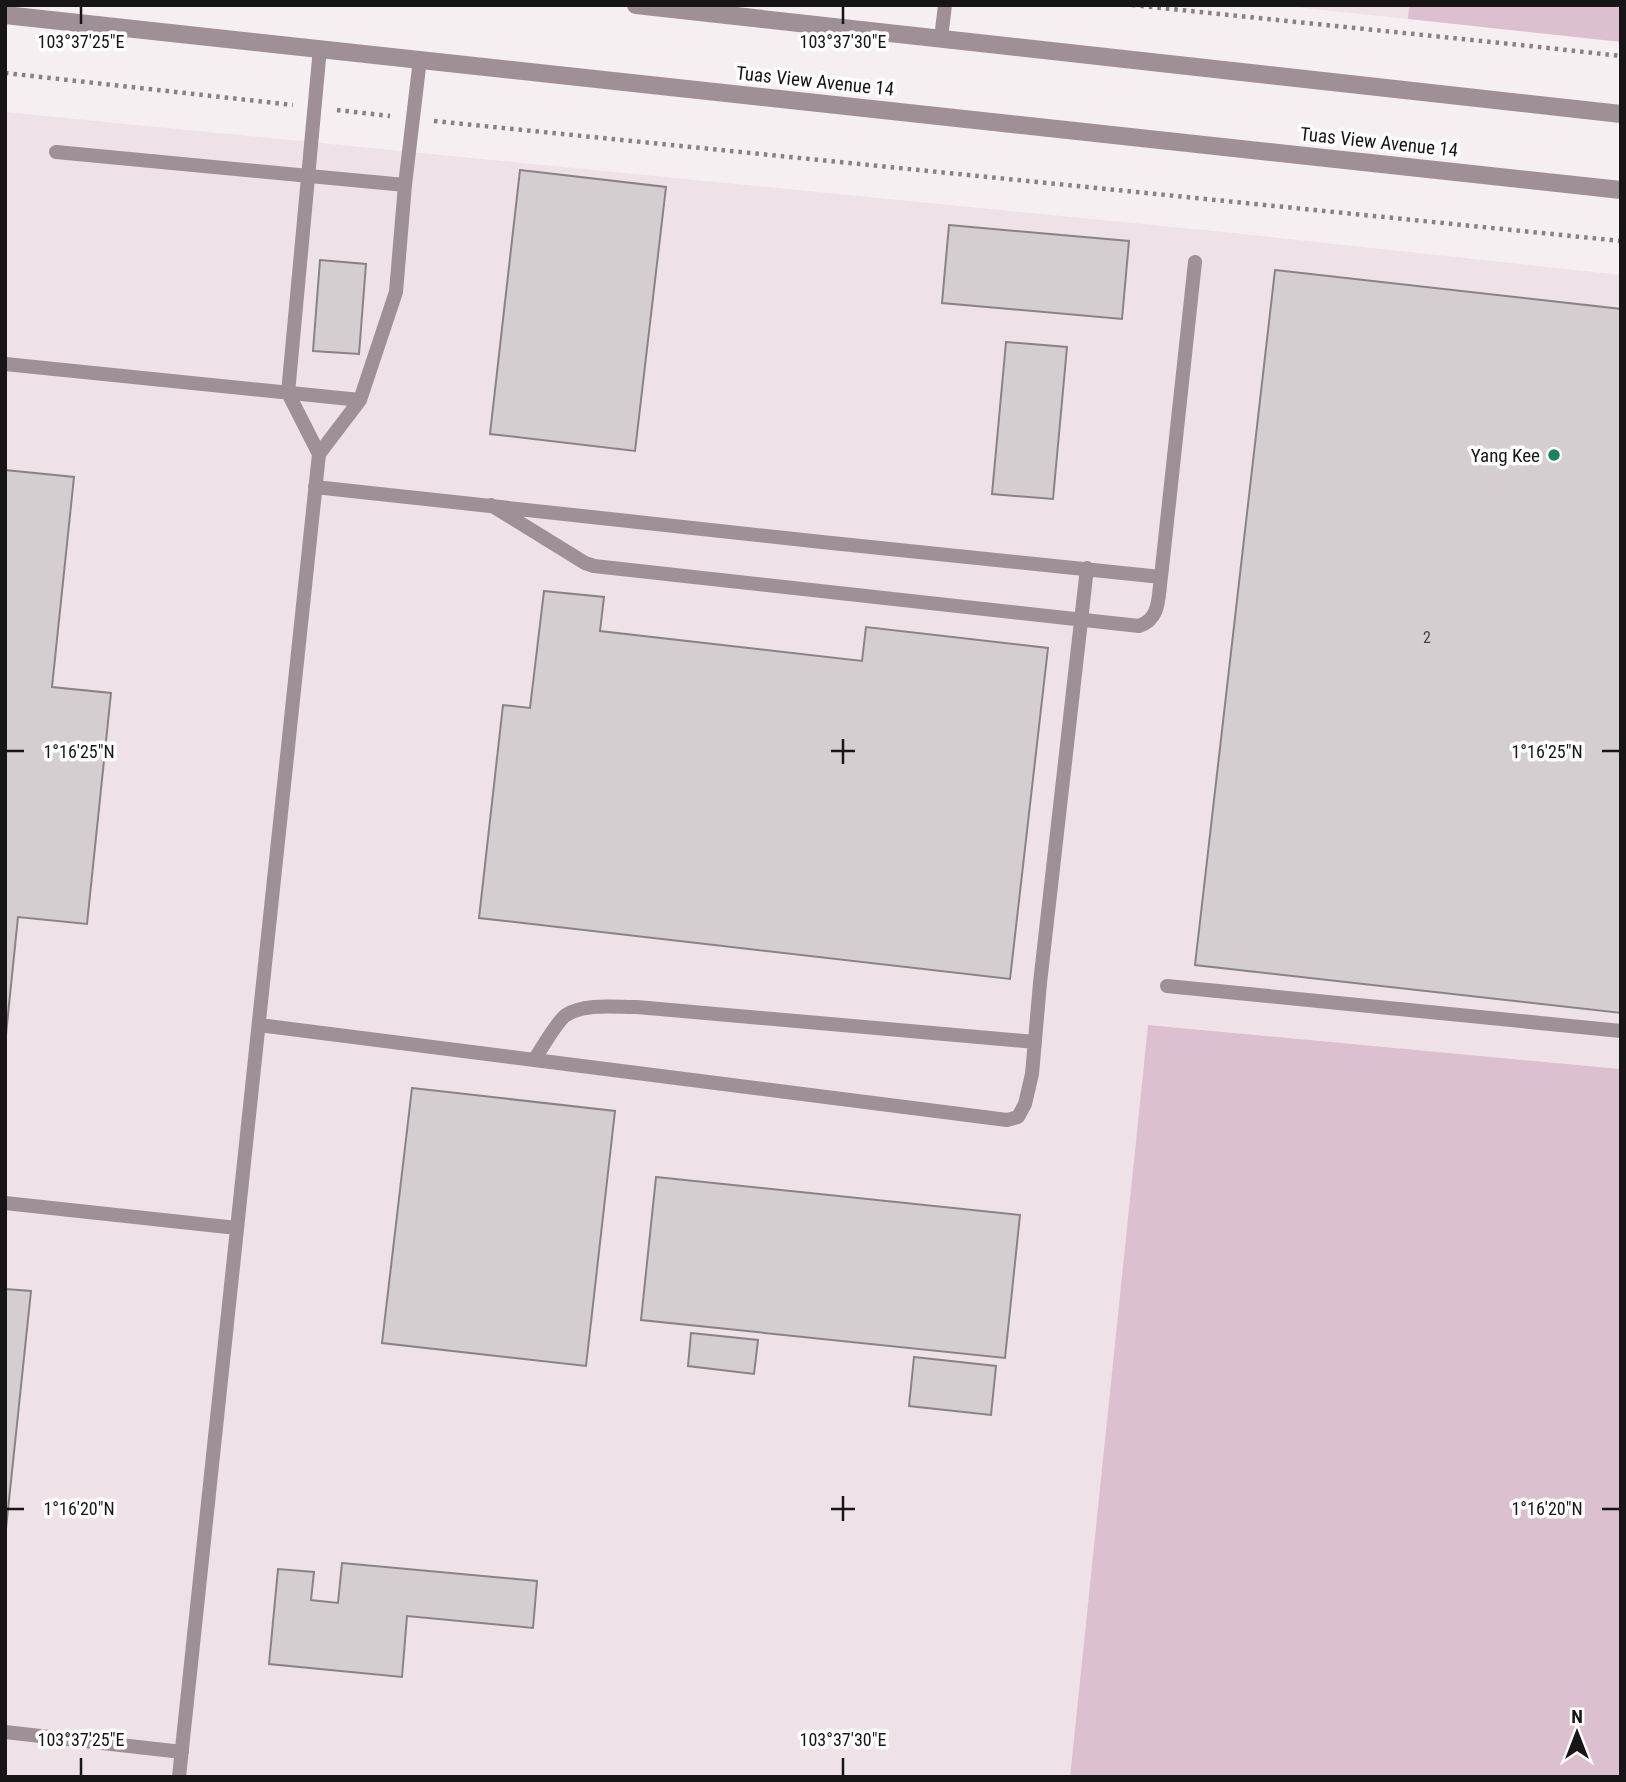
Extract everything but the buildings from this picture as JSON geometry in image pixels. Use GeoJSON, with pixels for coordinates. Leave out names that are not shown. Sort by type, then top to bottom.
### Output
{"type":"FeatureCollection","features":[{"type":"Feature","properties":{"kind":"street"},"geometry":{"type":"LineString","coordinates":[[636,5],[1621,114]]}},
{"type":"Feature","properties":{"kind":"street","name":"Tuas View Avenue 14"},"geometry":{"type":"LineString","coordinates":[[5,15],[1621,190]]}},
{"type":"Feature","properties":{"kind":"lane"},"geometry":{"type":"LineString","coordinates":[[941,38],[946,5]]}},
{"type":"Feature","properties":{"kind":"lane"},"geometry":{"type":"LineString","coordinates":[[319,454],[288,393],[320,48]]}},
{"type":"Feature","properties":{"kind":"lane"},"geometry":{"type":"LineString","coordinates":[[179,1777],[319,454],[360,400],[396,292],[420,59]]}},
{"type":"Feature","properties":{"kind":"lane"},"geometry":{"type":"LineString","coordinates":[[56,152],[405,185]]}},
{"type":"Feature","properties":{"kind":"lane"},"geometry":{"type":"LineString","coordinates":[[491,505],[594,566],[1139,626],[1149,623],[1155,616],[1161,576],[1195,262]]}},
{"type":"Feature","properties":{"kind":"lane"},"geometry":{"type":"LineString","coordinates":[[5,364],[360,400]]}},
{"type":"Feature","properties":{"kind":"lane"},"geometry":{"type":"LineString","coordinates":[[315,486],[1161,576]]}},
{"type":"Feature","properties":{"kind":"lane"},"geometry":{"type":"LineString","coordinates":[[259,1025],[1007,1120],[1018,1117],[1025,1104],[1032,1074],[1087,568]]}},
{"type":"Feature","properties":{"kind":"lane"},"geometry":{"type":"LineString","coordinates":[[1167,986],[1621,1031]]}},
{"type":"Feature","properties":{"kind":"lane"},"geometry":{"type":"LineString","coordinates":[[534,1060],[564,1016],[579,1009],[598,1007],[650,1008],[1035,1042]]}},
{"type":"Feature","properties":{"kind":"lane"},"geometry":{"type":"LineString","coordinates":[[5,1203],[237,1228]]}},
{"type":"Feature","properties":{"kind":"lane"},"geometry":{"type":"LineString","coordinates":[[5,1732],[182,1752]]}},
{"type":"Feature","properties":{"kind":"path"},"geometry":{"type":"LineString","coordinates":[[1132,5],[1621,56]]}},
{"type":"Feature","properties":{"kind":"path"},"geometry":{"type":"LineString","coordinates":[[5,73],[413,119],[1621,241]]}},
{"type":"Feature","properties":{"kind":"shaded area"},"geometry":{"type":"Polygon","coordinates":[[[1275,5],[1409,5],[1408,19],[1275,5]]]}},
{"type":"Feature","properties":{"kind":"shaded area"},"geometry":{"type":"Polygon","coordinates":[[[1409,5],[1621,5],[1621,42],[1408,19],[1409,5]]]}},
{"type":"Feature","properties":{"kind":"shaded area"},"geometry":{"type":"Polygon","coordinates":[[[5,112],[1234,233],[1621,275],[1621,1069],[1148,1025],[1070,1777],[5,1777],[5,112]]]}},
{"type":"Feature","properties":{"kind":"shaded area"},"geometry":{"type":"Polygon","coordinates":[[[1148,1025],[1621,1069],[1621,1777],[1070,1777],[1148,1025]]]}},
{"type":"Feature","properties":{"kind":"place","name":"Yang Kee"},"geometry":{"type":"Point","coordinates":[1554,455]}}]}
